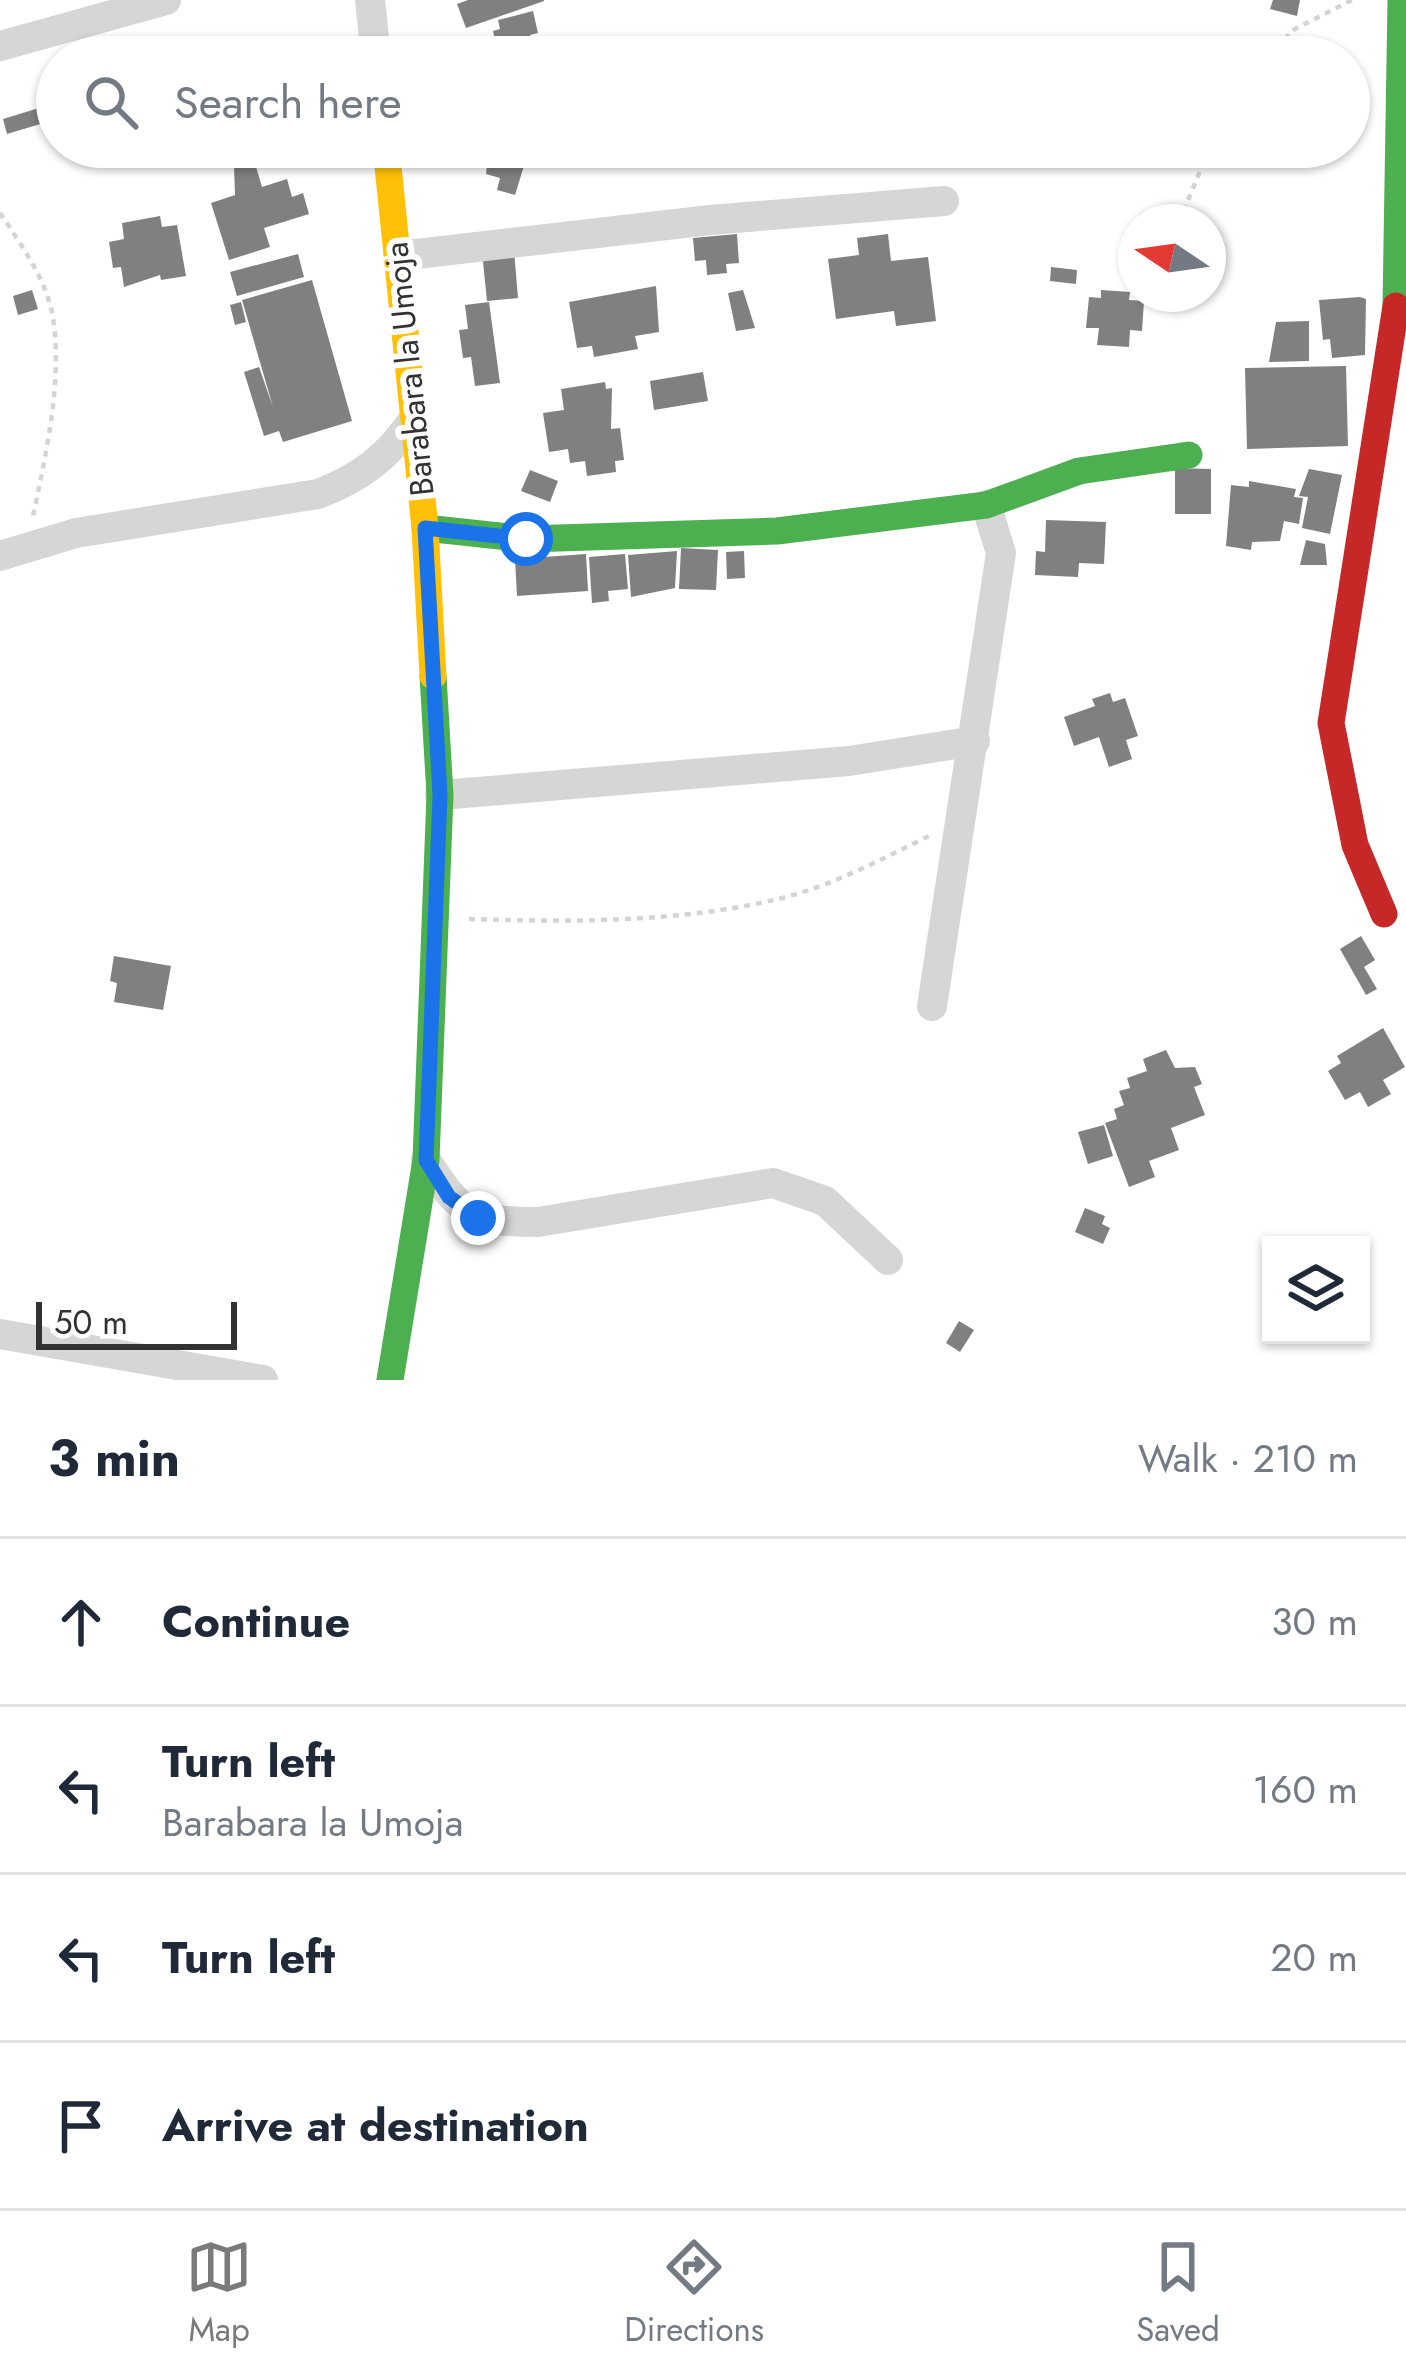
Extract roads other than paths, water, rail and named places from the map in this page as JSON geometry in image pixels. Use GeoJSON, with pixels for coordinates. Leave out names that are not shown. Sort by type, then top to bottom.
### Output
{"type":"FeatureCollection","features":[{"type":"Feature","properties":{"kind":"street"},"geometry":{"type":"LineString","coordinates":[[36,36],[166,0]]}},
{"type":"Feature","properties":{"kind":"street"},"geometry":{"type":"LineString","coordinates":[[370,0],[374,36]]}},
{"type":"Feature","properties":{"kind":"street"},"geometry":{"type":"LineString","coordinates":[[1384,914],[1355,844],[1330,723],[1399,286],[1401,0]]}},
{"type":"Feature","properties":{"kind":"street"},"geometry":{"type":"LineString","coordinates":[[0,46],[36,36]]}},
{"type":"Feature","properties":{"kind":"street","name":"Barabara la Umoja"},"geometry":{"type":"LineString","coordinates":[[389,168],[425,528],[440,795],[426,1160],[390,1380]]}},
{"type":"Feature","properties":{"kind":"street"},"geometry":{"type":"LineString","coordinates":[[399,256],[710,220],[944,201]]}},
{"type":"Feature","properties":{"kind":"street"},"geometry":{"type":"LineString","coordinates":[[13,550],[318,494],[348,482],[391,452],[413,420]]}},
{"type":"Feature","properties":{"kind":"street"},"geometry":{"type":"LineString","coordinates":[[425,528],[526,539],[777,531],[986,505],[1079,471],[1189,455]]}},
{"type":"Feature","properties":{"kind":"street"},"geometry":{"type":"LineString","coordinates":[[932,1006],[1001,553],[986,505]]}},
{"type":"Feature","properties":{"kind":"street"},"geometry":{"type":"LineString","coordinates":[[440,795],[848,761],[975,741]]}},
{"type":"Feature","properties":{"kind":"street"},"geometry":{"type":"LineString","coordinates":[[426,1160],[463,1211],[502,1222],[538,1222],[773,1183],[825,1201],[888,1260]]}},
{"type":"Feature","properties":{"kind":"street"},"geometry":{"type":"LineString","coordinates":[[0,1334],[263,1380]]}}]}
